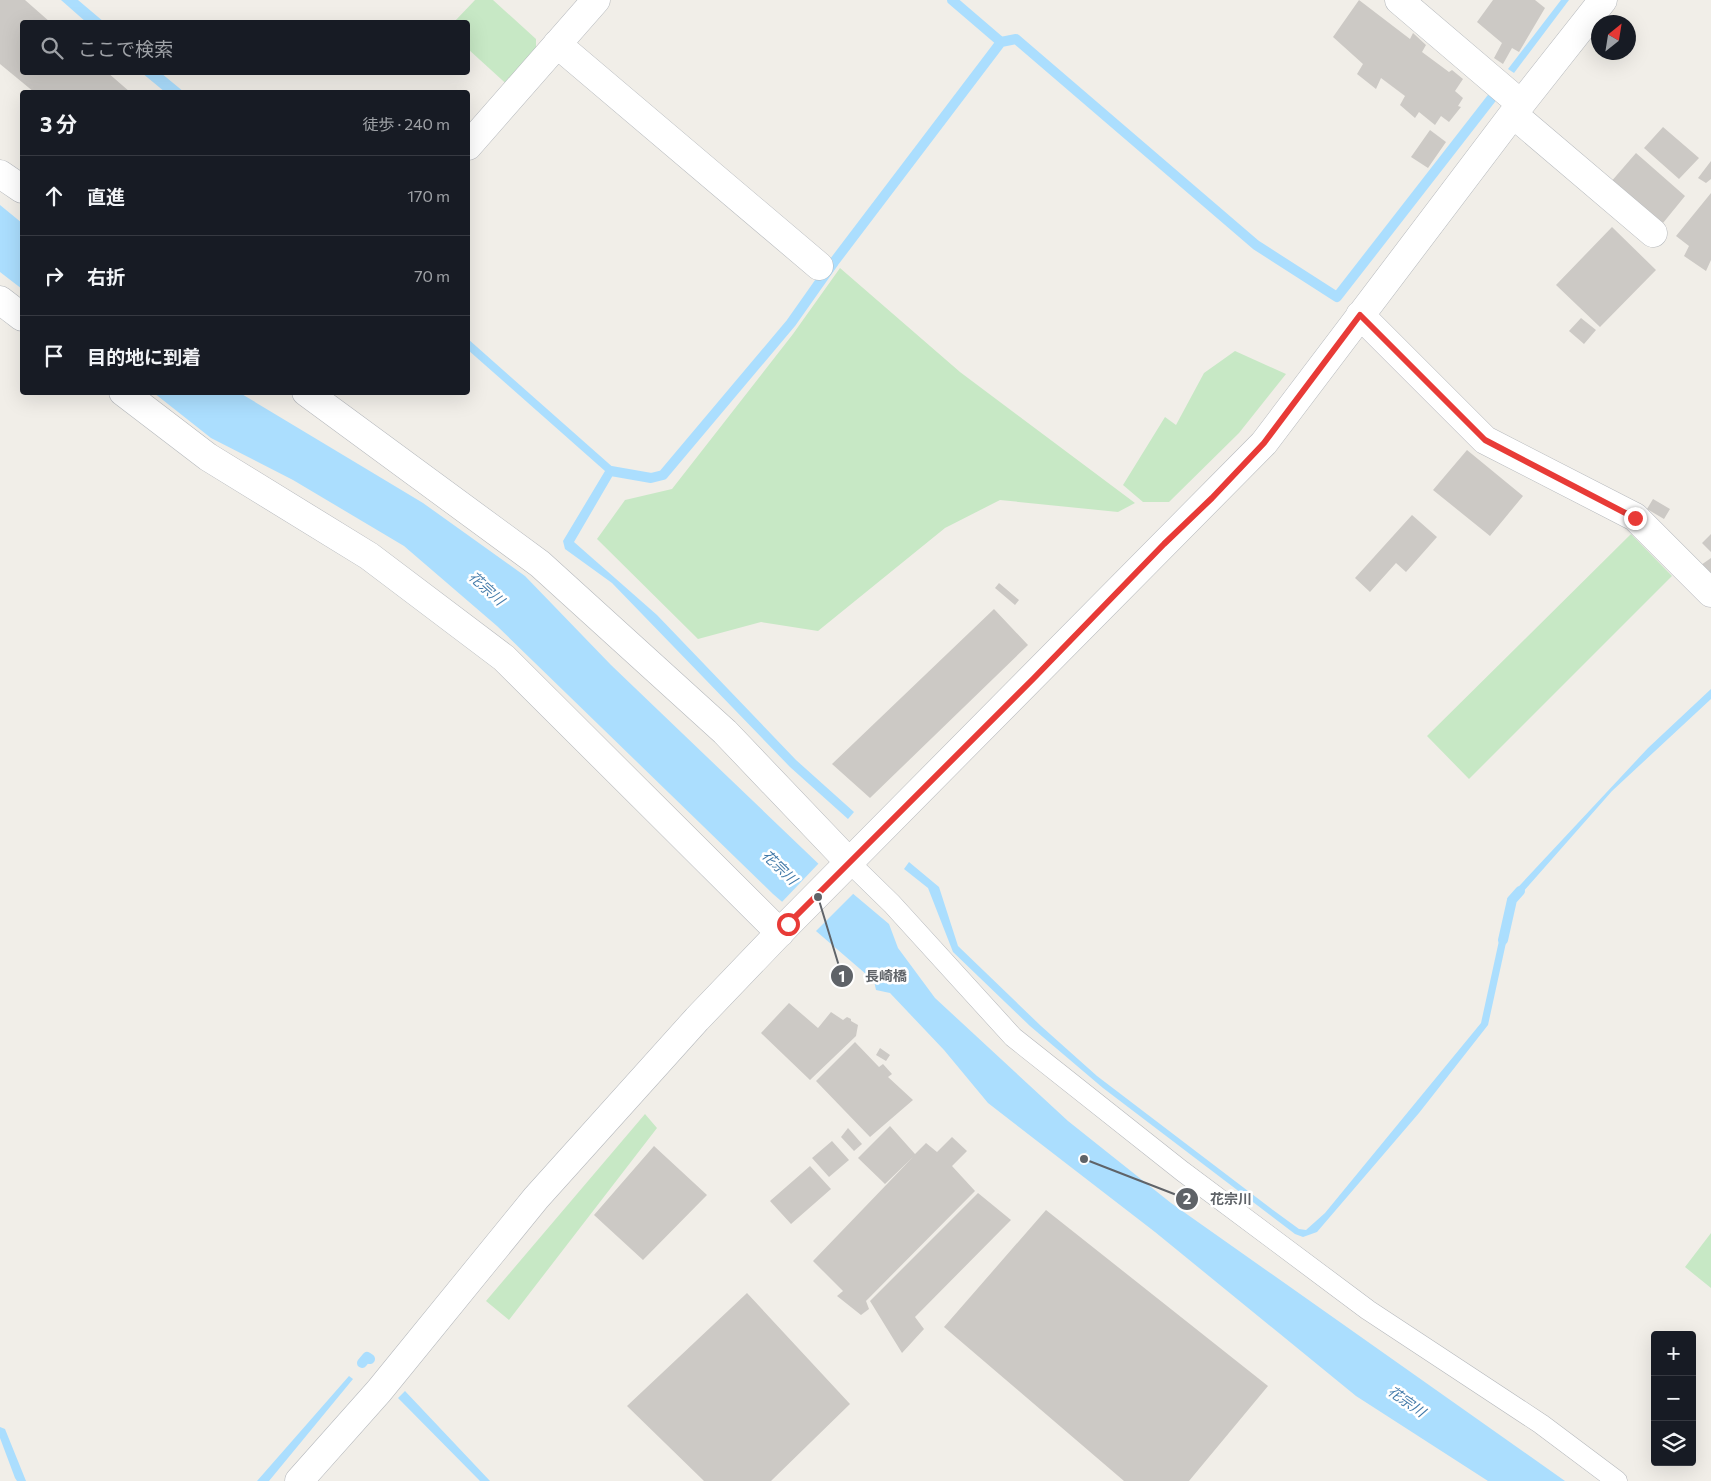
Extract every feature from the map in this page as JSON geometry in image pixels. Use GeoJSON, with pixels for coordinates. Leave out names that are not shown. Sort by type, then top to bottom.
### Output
{"type":"FeatureCollection","features":[{"type":"Feature","properties":{"kind":"street"},"geometry":{"type":"LineString","coordinates":[[470,144],[596,0]]}},
{"type":"Feature","properties":{"kind":"street"},"geometry":{"type":"LineString","coordinates":[[1399,0],[1654,233]]}},
{"type":"Feature","properties":{"kind":"street"},"geometry":{"type":"LineString","coordinates":[[299,1481],[378,1391],[536,1198],[697,1019],[784,928],[848,866],[1257,450],[1517,109],[1603,0]]}},
{"type":"Feature","properties":{"kind":"street"},"geometry":{"type":"LineString","coordinates":[[558,44],[819,266]]}},
{"type":"Feature","properties":{"kind":"street"},"geometry":{"type":"LineString","coordinates":[[0,174],[20,189]]}},
{"type":"Feature","properties":{"kind":"street"},"geometry":{"type":"LineString","coordinates":[[0,300],[20,315]]}},
{"type":"Feature","properties":{"kind":"street"},"geometry":{"type":"LineString","coordinates":[[1360,315],[1485,440],[1635,518],[1711,593]]}},
{"type":"Feature","properties":{"kind":"street"},"geometry":{"type":"LineString","coordinates":[[127,395],[208,456],[370,556],[504,658],[784,928]]}},
{"type":"Feature","properties":{"kind":"street"},"geometry":{"type":"LineString","coordinates":[[310,395],[540,564],[725,732],[848,866]]}},
{"type":"Feature","properties":{"kind":"lane"},"geometry":{"type":"LineString","coordinates":[[848,866],[892,904],[1013,1037],[1182,1171],[1368,1310],[1541,1424],[1617,1481]]}},
{"type":"Feature","properties":{"kind":"green space"},"geometry":{"type":"Polygon","coordinates":[[[475,0],[493,0],[536,39],[536,61],[512,89],[470,51],[470,20],[456,20],[475,0]]]}},
{"type":"Feature","properties":{"kind":"green space"},"geometry":{"type":"Polygon","coordinates":[[[840,268],[960,372],[1135,503],[1118,512],[1000,500],[945,528],[818,631],[761,622],[698,639],[597,539],[625,500],[672,489],[793,334],[840,268]]]}},
{"type":"Feature","properties":{"kind":"green space"},"geometry":{"type":"Polygon","coordinates":[[[1235,351],[1286,374],[1239,433],[1169,502],[1143,502],[1123,485],[1165,417],[1176,425],[1204,373],[1235,351]]]}},
{"type":"Feature","properties":{"kind":"green space"},"geometry":{"type":"Polygon","coordinates":[[[1631,534],[1672,576],[1469,779],[1427,736],[1631,534]]]}},
{"type":"Feature","properties":{"kind":"green space"},"geometry":{"type":"Polygon","coordinates":[[[645,1114],[657,1128],[509,1320],[486,1301],[645,1114]]]}},
{"type":"Feature","properties":{"kind":"green space"},"geometry":{"type":"Polygon","coordinates":[[[1711,1233],[1711,1288],[1685,1267],[1711,1233]]]}},
{"type":"Feature","properties":{"kind":"water"},"geometry":{"type":"Polygon","coordinates":[[[61,0],[78,0],[102,20],[84,20],[61,0]]]}},
{"type":"Feature","properties":{"kind":"water"},"geometry":{"type":"Polygon","coordinates":[[[1561,0],[1569,0],[1514,73],[1508,69],[1561,0]]]}},
{"type":"Feature","properties":{"kind":"water"},"geometry":{"type":"Polygon","coordinates":[[[144,75],[163,75],[182,90],[163,90],[144,75]]]}},
{"type":"Feature","properties":{"kind":"water"},"geometry":{"type":"Polygon","coordinates":[[[0,205],[20,221],[20,287],[0,272],[0,205]]]}},
{"type":"Feature","properties":{"kind":"water"},"geometry":{"type":"Polygon","coordinates":[[[470,341],[616,470],[574,542],[657,615],[796,760],[854,812],[848,819],[790,767],[612,583],[565,549],[563,541],[605,471],[470,352],[470,341]]]}},
{"type":"Feature","properties":{"kind":"water"},"geometry":{"type":"Polygon","coordinates":[[[157,395],[243,395],[423,503],[525,576],[611,665],[826,871],[889,924],[898,948],[935,998],[1068,1121],[1171,1203],[1565,1481],[1488,1481],[1356,1396],[1155,1232],[988,1103],[944,1050],[890,993],[876,990],[874,981],[773,894],[497,626],[404,546],[293,480],[211,438],[157,395]]]}},
{"type":"Feature","properties":{"kind":"water"},"geometry":{"type":"Polygon","coordinates":[[[1711,689],[1711,699],[1612,791],[1514,902],[1507,899],[1648,748],[1711,689]]]}},
{"type":"Feature","properties":{"kind":"water"},"geometry":{"type":"Polygon","coordinates":[[[909,862],[939,887],[958,946],[1041,1026],[1097,1076],[1273,1210],[1299,1229],[1306,1230],[1325,1213],[1481,1023],[1502,927],[1509,929],[1488,1025],[1419,1113],[1317,1232],[1303,1237],[1295,1234],[1103,1088],[1030,1026],[953,952],[928,888],[904,869],[909,862]]]}},
{"type":"Feature","properties":{"kind":"water"},"geometry":{"type":"Polygon","coordinates":[[[349,1376],[353,1379],[269,1481],[257,1481],[349,1376]]]}},
{"type":"Feature","properties":{"kind":"water"},"geometry":{"type":"Polygon","coordinates":[[[405,1391],[490,1481],[480,1481],[398,1398],[405,1391]]]}},
{"type":"Feature","properties":{"kind":"water"},"geometry":{"type":"Polygon","coordinates":[[[0,1427],[5,1429],[26,1481],[17,1481],[15,1478],[0,1438],[0,1427]]]}},
{"type":"Feature","properties":{"kind":"pier"},"geometry":{"type":"Polygon","coordinates":[[[820,862],[855,892],[814,933],[780,904],[820,862]]]}},
{"type":"Feature","properties":{"kind":"building"},"geometry":{"type":"Polygon","coordinates":[[[0,0],[25,0],[48,20],[20,20],[20,75],[110,75],[128,90],[32,90],[0,64],[0,0]]]}},
{"type":"Feature","properties":{"kind":"building"},"geometry":{"type":"Polygon","coordinates":[[[1359,0],[1410,39],[1413,33],[1426,45],[1422,52],[1449,72],[1452,70],[1463,79],[1455,91],[1463,98],[1458,106],[1461,107],[1449,122],[1441,116],[1435,125],[1419,112],[1415,118],[1400,105],[1405,96],[1381,78],[1376,89],[1357,74],[1363,64],[1333,37],[1359,0]]]}},
{"type":"Feature","properties":{"kind":"building"},"geometry":{"type":"Polygon","coordinates":[[[1493,0],[1535,0],[1545,8],[1519,52],[1512,48],[1503,64],[1494,58],[1502,43],[1477,22],[1493,0]]]}},
{"type":"Feature","properties":{"kind":"building"},"geometry":{"type":"Polygon","coordinates":[[[1663,127],[1699,158],[1679,179],[1644,148],[1663,127]]]}},
{"type":"Feature","properties":{"kind":"building"},"geometry":{"type":"Polygon","coordinates":[[[1430,130],[1446,142],[1428,168],[1411,157],[1430,130]]]}},
{"type":"Feature","properties":{"kind":"building"},"geometry":{"type":"Polygon","coordinates":[[[1636,153],[1685,196],[1663,223],[1653,220],[1610,183],[1636,153]]]}},
{"type":"Feature","properties":{"kind":"building"},"geometry":{"type":"Polygon","coordinates":[[[1711,161],[1711,179],[1706,183],[1698,178],[1711,161]]]}},
{"type":"Feature","properties":{"kind":"building"},"geometry":{"type":"Polygon","coordinates":[[[1711,193],[1711,260],[1706,271],[1684,256],[1689,246],[1676,236],[1711,193]]]}},
{"type":"Feature","properties":{"kind":"building"},"geometry":{"type":"Polygon","coordinates":[[[1612,227],[1656,270],[1600,327],[1556,285],[1612,227]]]}},
{"type":"Feature","properties":{"kind":"building"},"geometry":{"type":"Polygon","coordinates":[[[1581,318],[1596,330],[1584,344],[1569,331],[1581,318]]]}},
{"type":"Feature","properties":{"kind":"building"},"geometry":{"type":"Polygon","coordinates":[[[1467,450],[1523,496],[1490,536],[1433,490],[1467,450]]]}},
{"type":"Feature","properties":{"kind":"building"},"geometry":{"type":"Polygon","coordinates":[[[1653,499],[1670,509],[1664,519],[1647,509],[1653,499]]]}},
{"type":"Feature","properties":{"kind":"building"},"geometry":{"type":"Polygon","coordinates":[[[1412,515],[1437,537],[1406,572],[1396,563],[1370,592],[1355,578],[1412,515]]]}},
{"type":"Feature","properties":{"kind":"building"},"geometry":{"type":"Polygon","coordinates":[[[1711,534],[1711,552],[1702,543],[1711,534]]]}},
{"type":"Feature","properties":{"kind":"building"},"geometry":{"type":"Polygon","coordinates":[[[1711,558],[1711,575],[1701,565],[1711,558]]]}},
{"type":"Feature","properties":{"kind":"building"},"geometry":{"type":"Polygon","coordinates":[[[999,583],[1019,600],[1015,605],[995,588],[999,583]]]}},
{"type":"Feature","properties":{"kind":"building"},"geometry":{"type":"Polygon","coordinates":[[[994,609],[1028,645],[870,798],[832,764],[994,609]]]}},
{"type":"Feature","properties":{"kind":"building"},"geometry":{"type":"Polygon","coordinates":[[[789,1003],[818,1028],[831,1012],[843,1020],[847,1017],[858,1025],[856,1036],[810,1080],[761,1033],[789,1003]]]}},
{"type":"Feature","properties":{"kind":"building"},"geometry":{"type":"Polygon","coordinates":[[[855,1042],[879,1067],[883,1064],[892,1074],[888,1077],[913,1100],[870,1137],[816,1081],[855,1042]]]}},
{"type":"Feature","properties":{"kind":"building"},"geometry":{"type":"Polygon","coordinates":[[[880,1048],[890,1055],[886,1061],[876,1055],[880,1048]]]}},
{"type":"Feature","properties":{"kind":"building"},"geometry":{"type":"Polygon","coordinates":[[[890,1126],[915,1154],[926,1143],[937,1152],[952,1137],[967,1151],[952,1166],[975,1191],[866,1301],[869,1309],[861,1315],[837,1296],[843,1291],[813,1261],[913,1157],[885,1184],[858,1158],[890,1126]]]}},
{"type":"Feature","properties":{"kind":"building"},"geometry":{"type":"Polygon","coordinates":[[[848,1128],[862,1144],[854,1151],[841,1137],[848,1128]]]}},
{"type":"Feature","properties":{"kind":"building"},"geometry":{"type":"Polygon","coordinates":[[[832,1141],[849,1160],[829,1177],[812,1158],[832,1141]]]}},
{"type":"Feature","properties":{"kind":"building"},"geometry":{"type":"Polygon","coordinates":[[[654,1146],[707,1195],[643,1260],[594,1215],[654,1146]]]}},
{"type":"Feature","properties":{"kind":"building"},"geometry":{"type":"Polygon","coordinates":[[[810,1166],[831,1189],[791,1224],[770,1201],[810,1166]]]}},
{"type":"Feature","properties":{"kind":"building"},"geometry":{"type":"Polygon","coordinates":[[[978,1193],[1011,1220],[915,1317],[924,1329],[902,1353],[870,1301],[978,1193]]]}},
{"type":"Feature","properties":{"kind":"building"},"geometry":{"type":"Polygon","coordinates":[[[1046,1210],[1268,1386],[1189,1481],[1124,1481],[944,1327],[1046,1210]]]}},
{"type":"Feature","properties":{"kind":"building"},"geometry":{"type":"Polygon","coordinates":[[[747,1293],[850,1404],[771,1481],[704,1481],[627,1406],[747,1293]]]}},
{"type":"Feature","properties":{"kind":"waterway"},"geometry":{"type":"LineString","coordinates":[[952,0],[1001,42],[1016,39],[1256,245],[1337,297],[1491,99]]}},
{"type":"Feature","properties":{"kind":"waterway"},"geometry":{"type":"LineString","coordinates":[[611,471],[651,478],[663,475],[791,323],[834,262],[1001,42]]}},
{"type":"Feature","properties":{"kind":"waterway"},"geometry":{"type":"LineString","coordinates":[[1503,940],[1512,900],[1520,891]]}},
{"type":"Feature","properties":{"kind":"waterway"},"geometry":{"type":"LineString","coordinates":[[362,1363],[367,1357],[370,1359]]}},
{"type":"Feature","properties":{"kind":"place","name":"長崎橋"},"geometry":{"type":"Point","coordinates":[818,897]}},
{"type":"Feature","properties":{"kind":"place","name":"花宗川"},"geometry":{"type":"Point","coordinates":[1084,1159]}},
{"type":"Feature","properties":{"kind":"route"},"geometry":{"type":"LineString","coordinates":[[788,924],[845,869],[1264,443],[1360,315],[1485,440],[1635,518]]}}]}
